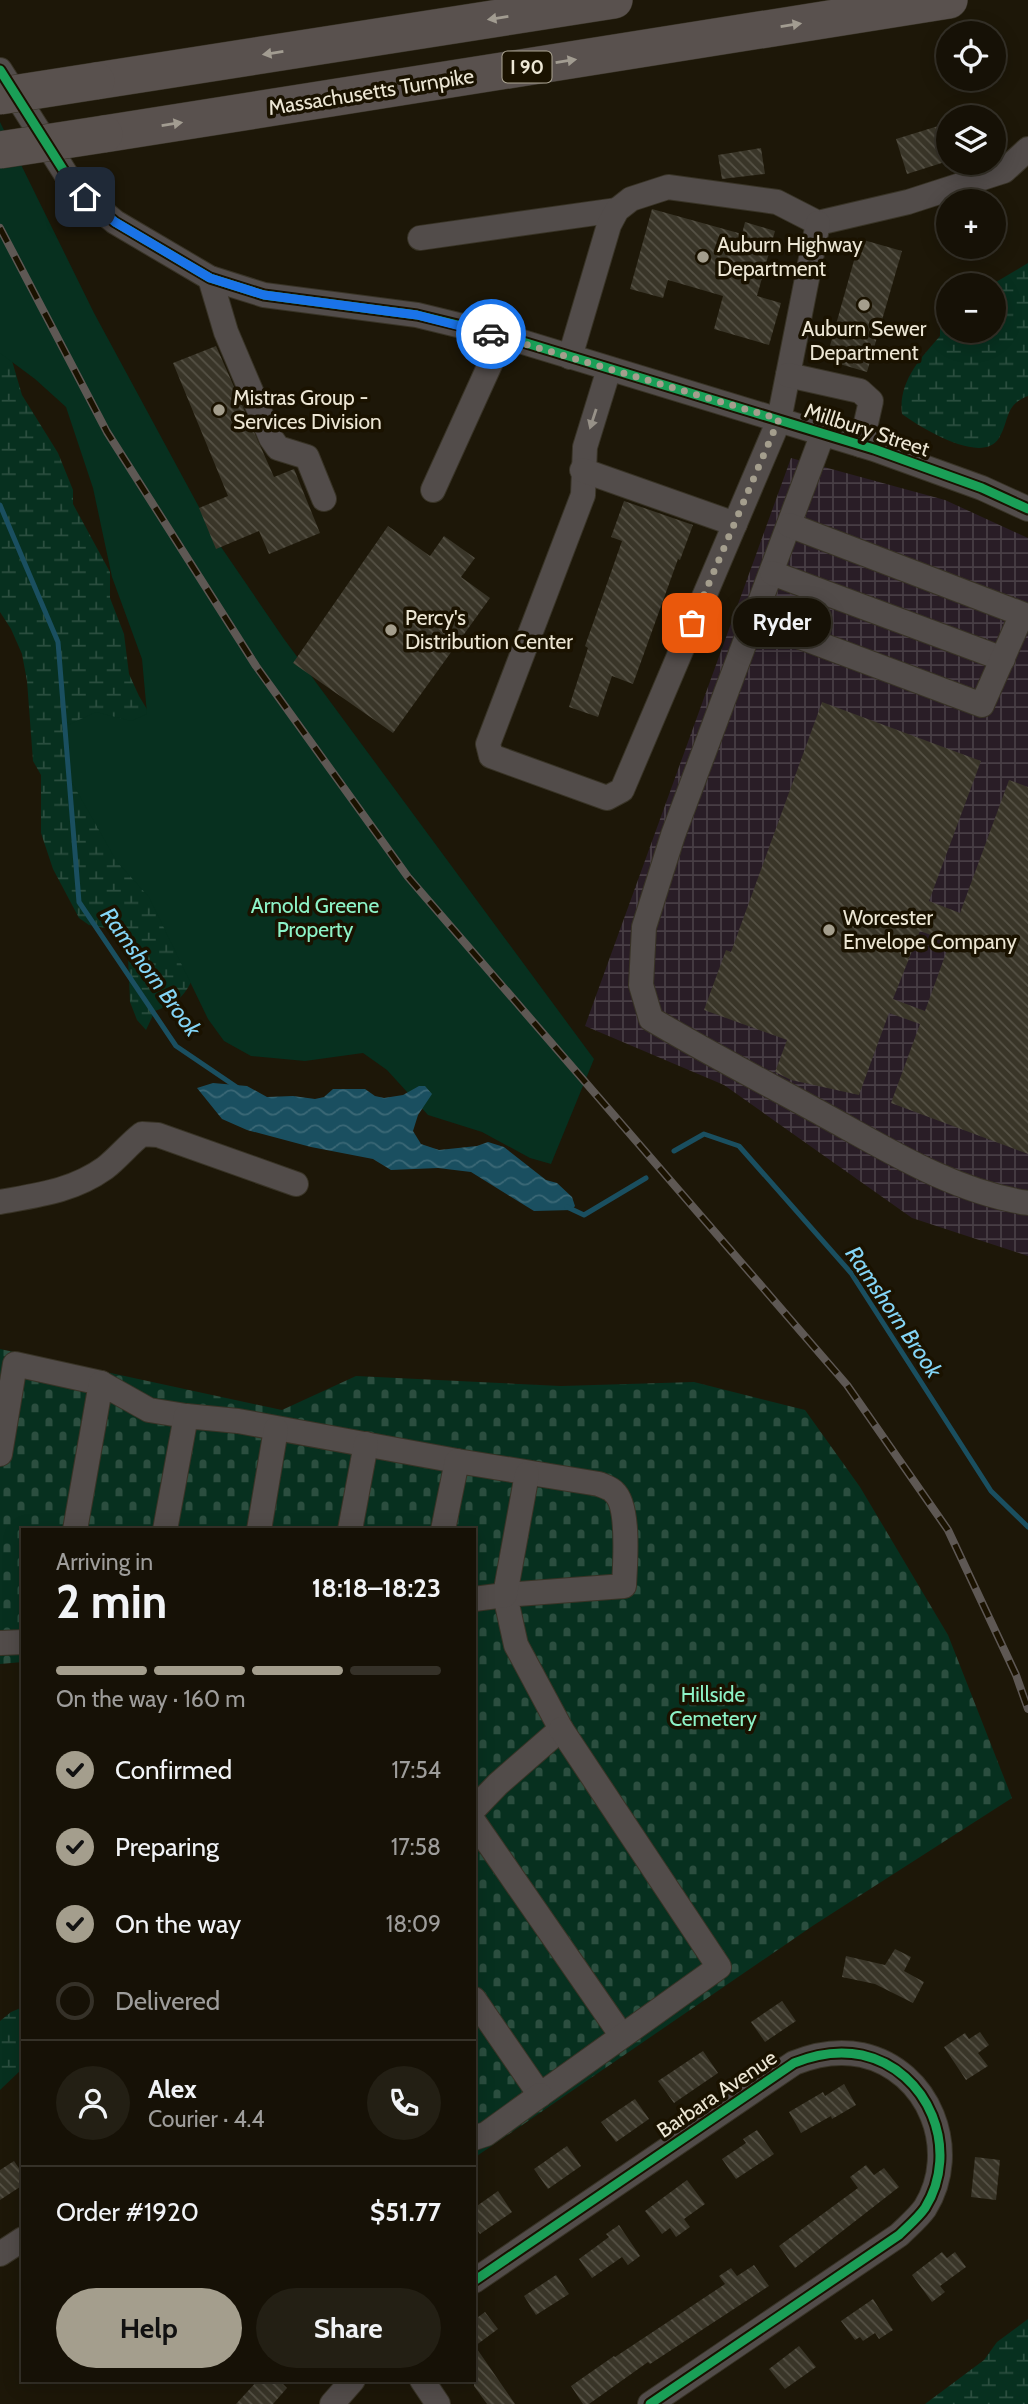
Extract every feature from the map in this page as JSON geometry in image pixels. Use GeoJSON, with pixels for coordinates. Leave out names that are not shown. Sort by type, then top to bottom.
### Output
{"type":"FeatureCollection","features":[{"type":"Feature","properties":{"kind":"highway"},"geometry":{"type":"LineString","coordinates":[[0,96],[614,0]]}},
{"type":"Feature","properties":{"kind":"highway","name":"Massachusetts Turnpike"},"geometry":{"type":"LineString","coordinates":[[0,150],[949,0]]}},
{"type":"Feature","properties":{"kind":"street","name":"Millbury Street"},"geometry":{"type":"LineString","coordinates":[[0,70],[69,179],[85,197],[115,222],[210,278],[264,295],[417,315],[503,336],[862,445],[982,488],[1028,509]]}},
{"type":"Feature","properties":{"kind":"street"},"geometry":{"type":"LineString","coordinates":[[570,357],[609,225],[617,211],[631,199],[668,187],[777,202],[818,223],[908,202],[1004,171],[1028,149]]}},
{"type":"Feature","properties":{"kind":"street"},"geometry":{"type":"LineString","coordinates":[[420,238],[617,211]]}},
{"type":"Feature","properties":{"kind":"street"},"geometry":{"type":"LineString","coordinates":[[609,369],[584,447],[583,495],[488,744],[491,756],[607,799],[622,790],[779,419],[818,223]]}},
{"type":"Feature","properties":{"kind":"street"},"geometry":{"type":"LineString","coordinates":[[210,278],[226,332],[271,438],[278,448],[307,457],[324,499]]}},
{"type":"Feature","properties":{"kind":"street"},"geometry":{"type":"LineString","coordinates":[[433,490],[503,336]]}},
{"type":"Feature","properties":{"kind":"street"},"geometry":{"type":"LineString","coordinates":[[788,375],[860,391],[871,401],[862,445]]}},
{"type":"Feature","properties":{"kind":"street"},"geometry":{"type":"LineString","coordinates":[[823,433],[673,835],[644,928],[641,985],[651,1019],[696,1046],[908,1160],[959,1184],[1009,1200],[1028,1203]]}},
{"type":"Feature","properties":{"kind":"street"},"geometry":{"type":"LineString","coordinates":[[582,470],[734,524]]}},
{"type":"Feature","properties":{"kind":"street"},"geometry":{"type":"LineString","coordinates":[[755,620],[982,705],[1025,608],[789,526]]}},
{"type":"Feature","properties":{"kind":"street"},"geometry":{"type":"LineString","coordinates":[[772,573],[1003,659]]}},
{"type":"Feature","properties":{"kind":"street"},"geometry":{"type":"LineString","coordinates":[[0,1202],[80,1184],[107,1167],[142,1134],[158,1135],[296,1184]]}},
{"type":"Feature","properties":{"kind":"street"},"geometry":{"type":"LineString","coordinates":[[0,1454],[7,1363],[101,1383],[149,1409],[599,1485],[614,1492],[622,1504],[625,1586],[476,1599]]}},
{"type":"Feature","properties":{"kind":"street"},"geometry":{"type":"LineString","coordinates":[[75,1528],[101,1383]]}},
{"type":"Feature","properties":{"kind":"street"},"geometry":{"type":"LineString","coordinates":[[165,1528],[186,1416]]}},
{"type":"Feature","properties":{"kind":"street"},"geometry":{"type":"LineString","coordinates":[[259,1528],[276,1429]]}},
{"type":"Feature","properties":{"kind":"street"},"geometry":{"type":"LineString","coordinates":[[350,1528],[366,1444]]}},
{"type":"Feature","properties":{"kind":"street"},"geometry":{"type":"LineString","coordinates":[[443,1528],[457,1461]]}},
{"type":"Feature","properties":{"kind":"street"},"geometry":{"type":"LineString","coordinates":[[476,2137],[486,2134],[719,1967],[561,1730],[516,1645],[505,1595],[527,1474]]}},
{"type":"Feature","properties":{"kind":"street"},"geometry":{"type":"LineString","coordinates":[[0,1643],[21,1642]]}},
{"type":"Feature","properties":{"kind":"street"},"geometry":{"type":"LineString","coordinates":[[476,1808],[498,1784],[561,1730]]}},
{"type":"Feature","properties":{"kind":"street"},"geometry":{"type":"LineString","coordinates":[[476,1825],[622,2036]]}},
{"type":"Feature","properties":{"kind":"street"},"geometry":{"type":"LineString","coordinates":[[476,2002],[540,2095]]}},
{"type":"Feature","properties":{"kind":"street","name":"Barbara Avenue"},"geometry":{"type":"LineString","coordinates":[[476,2280],[794,2063],[810,2056],[845,2053],[863,2055],[895,2069],[915,2087],[930,2108],[940,2142],[938,2178],[924,2210],[899,2235],[650,2404]]}},
{"type":"Feature","properties":{"kind":"street"},"geometry":{"type":"LineString","coordinates":[[0,2254],[21,2240]]}},
{"type":"Feature","properties":{"kind":"street"},"geometry":{"type":"LineString","coordinates":[[332,2404],[351,2382]]}},
{"type":"Feature","properties":{"kind":"street"},"geometry":{"type":"LineString","coordinates":[[423,2382],[438,2404]]}},
{"type":"Feature","properties":{"kind":"shaded area"},"geometry":{"type":"Polygon","coordinates":[[[791,458],[945,500],[1028,538],[1028,1256],[912,1218],[724,1085],[585,1026],[791,458]]]}},
{"type":"Feature","properties":{"kind":"green space","name":"Arnold Greene Property"},"geometry":{"type":"Polygon","coordinates":[[[0,122],[94,313],[219,544],[284,639],[594,1059],[551,1164],[530,1158],[482,1132],[428,1115],[387,1070],[363,1053],[305,1061],[251,1056],[224,1041],[208,1019],[149,897],[117,862],[70,779],[64,746],[68,725],[96,712],[131,721],[147,714],[142,659],[112,577],[93,488],[66,407],[0,353],[0,122]]]}},
{"type":"Feature","properties":{"kind":"green space"},"geometry":{"type":"Polygon","coordinates":[[[1028,263],[1028,396],[1011,408],[999,438],[991,446],[966,446],[936,435],[902,414],[903,392],[918,362],[936,341],[936,343],[1006,343],[1006,276],[1028,263]]]}},
{"type":"Feature","properties":{"kind":"green space"},"geometry":{"type":"Polygon","coordinates":[[[0,327],[22,395],[58,453],[73,490],[73,504],[110,572],[110,598],[124,634],[129,674],[157,726],[191,982],[176,1001],[155,1011],[146,1030],[137,1020],[130,1002],[125,942],[111,929],[89,925],[79,918],[53,869],[41,833],[41,775],[33,761],[27,681],[22,654],[0,612],[0,327]]]}},
{"type":"Feature","properties":{"kind":"green space","name":"Hillside Cemetery"},"geometry":{"type":"Polygon","coordinates":[[[0,1349],[282,1410],[356,1376],[561,1386],[694,1382],[805,1410],[860,1487],[948,1635],[1012,1798],[814,1925],[476,2157],[476,1528],[21,1528],[21,1662],[0,1664],[0,1349]]]}},
{"type":"Feature","properties":{"kind":"green space"},"geometry":{"type":"Polygon","coordinates":[[[21,2008],[21,2070],[0,2090],[0,2021],[21,2008]]]}},
{"type":"Feature","properties":{"kind":"green space"},"geometry":{"type":"Polygon","coordinates":[[[1028,2319],[1028,2404],[925,2404],[984,2360],[997,2342],[1028,2319]]]}},
{"type":"Feature","properties":{"kind":"water"},"geometry":{"type":"Polygon","coordinates":[[[213,1083],[247,1086],[267,1097],[315,1099],[324,1097],[333,1089],[365,1089],[384,1098],[403,1095],[419,1086],[425,1086],[432,1094],[418,1115],[413,1131],[421,1144],[439,1150],[477,1146],[488,1142],[504,1147],[546,1180],[557,1183],[572,1197],[575,1206],[572,1210],[534,1211],[471,1172],[438,1168],[391,1170],[373,1159],[311,1147],[247,1130],[222,1119],[197,1088],[213,1083]]]}},
{"type":"Feature","properties":{"kind":"building"},"geometry":{"type":"Polygon","coordinates":[[[936,127],[936,165],[907,174],[896,139],[936,127]]]}},
{"type":"Feature","properties":{"kind":"building"},"geometry":{"type":"Polygon","coordinates":[[[761,148],[765,174],[722,179],[718,155],[761,148]]]}},
{"type":"Feature","properties":{"kind":"building","name":"Auburn Highway Department"},"geometry":{"type":"Polygon","coordinates":[[[652,209],[742,234],[745,222],[775,231],[757,296],[781,303],[769,345],[714,329],[723,296],[668,280],[663,298],[630,289],[652,209]]]}},
{"type":"Feature","properties":{"kind":"building","name":"Auburn Sewer Department"},"geometry":{"type":"Polygon","coordinates":[[[860,239],[902,251],[867,372],[826,360],[860,239]]]}},
{"type":"Feature","properties":{"kind":"building"},"geometry":{"type":"Polygon","coordinates":[[[216,346],[274,477],[294,469],[320,533],[269,554],[259,531],[216,549],[199,508],[228,496],[173,363],[216,346]]]}},
{"type":"Feature","properties":{"kind":"building"},"geometry":{"type":"Polygon","coordinates":[[[624,501],[693,525],[633,684],[612,676],[598,717],[569,707],[588,648],[585,646],[622,541],[611,537],[624,501]]]}},
{"type":"Feature","properties":{"kind":"building","name":"Percy's Distribution Center"},"geometry":{"type":"Polygon","coordinates":[[[388,526],[430,556],[444,536],[475,558],[461,577],[490,598],[393,733],[293,663],[388,526]]]}},
{"type":"Feature","properties":{"kind":"building","name":"Worcester Envelope Company"},"geometry":{"type":"Polygon","coordinates":[[[822,702],[981,761],[929,901],[960,913],[1009,780],[1028,787],[1028,1154],[891,1103],[920,1024],[889,1013],[859,1095],[791,1080],[775,1072],[787,1040],[704,1010],[726,950],[731,952],[822,702]],[[920,931],[893,999],[925,1011],[950,942],[920,931]]]}},
{"type":"Feature","properties":{"kind":"building"},"geometry":{"type":"Polygon","coordinates":[[[895,1949],[911,1957],[904,1971],[924,1982],[913,2003],[875,1984],[842,1977],[846,1956],[885,1965],[895,1949]]]}},
{"type":"Feature","properties":{"kind":"building"},"geometry":{"type":"Polygon","coordinates":[[[782,2001],[796,2021],[765,2042],[751,2022],[782,2001]]]}},
{"type":"Feature","properties":{"kind":"building"},"geometry":{"type":"Polygon","coordinates":[[[980,2032],[989,2045],[978,2053],[988,2066],[966,2080],[944,2047],[965,2033],[969,2039],[980,2032]]]}},
{"type":"Feature","properties":{"kind":"building"},"geometry":{"type":"Polygon","coordinates":[[[703,2051],[718,2073],[674,2103],[658,2081],[703,2051]]]}},
{"type":"Feature","properties":{"kind":"building"},"geometry":{"type":"Polygon","coordinates":[[[844,2084],[856,2105],[801,2133],[789,2112],[823,2092],[825,2096],[844,2084]]]}},
{"type":"Feature","properties":{"kind":"building"},"geometry":{"type":"Polygon","coordinates":[[[635,2099],[649,2119],[616,2142],[601,2122],[635,2099]]]}},
{"type":"Feature","properties":{"kind":"building"},"geometry":{"type":"Polygon","coordinates":[[[757,2130],[774,2154],[736,2179],[722,2159],[746,2143],[743,2139],[757,2130]]]}},
{"type":"Feature","properties":{"kind":"building"},"geometry":{"type":"Polygon","coordinates":[[[567,2146],[581,2166],[548,2189],[534,2169],[567,2146]]]}},
{"type":"Feature","properties":{"kind":"building"},"geometry":{"type":"Polygon","coordinates":[[[975,2157],[1000,2160],[996,2200],[971,2197],[975,2157]]]}},
{"type":"Feature","properties":{"kind":"building"},"geometry":{"type":"Polygon","coordinates":[[[14,2161],[21,2171],[21,2186],[0,2200],[0,2170],[14,2161]]]}},
{"type":"Feature","properties":{"kind":"building"},"geometry":{"type":"Polygon","coordinates":[[[866,2165],[874,2175],[884,2168],[899,2187],[795,2268],[779,2246],[858,2188],[850,2177],[866,2165]]]}},
{"type":"Feature","properties":{"kind":"building"},"geometry":{"type":"Polygon","coordinates":[[[687,2180],[705,2204],[684,2219],[690,2227],[676,2237],[670,2228],[662,2234],[645,2211],[687,2180]]]}},
{"type":"Feature","properties":{"kind":"building"},"geometry":{"type":"Polygon","coordinates":[[[498,2191],[512,2212],[480,2234],[476,2228],[476,2207],[498,2191]]]}},
{"type":"Feature","properties":{"kind":"building"},"geometry":{"type":"Polygon","coordinates":[[[619,2225],[640,2256],[628,2265],[622,2257],[592,2278],[579,2259],[609,2237],[606,2234],[619,2225]]]}},
{"type":"Feature","properties":{"kind":"building"},"geometry":{"type":"Polygon","coordinates":[[[942,2252],[947,2258],[955,2252],[966,2267],[940,2286],[945,2292],[932,2302],[912,2275],[942,2252]]]}},
{"type":"Feature","properties":{"kind":"building"},"geometry":{"type":"Polygon","coordinates":[[[754,2265],[769,2286],[650,2364],[648,2362],[589,2404],[583,2404],[571,2386],[725,2284],[719,2276],[731,2268],[737,2276],[754,2265]]]}},
{"type":"Feature","properties":{"kind":"building"},"geometry":{"type":"Polygon","coordinates":[[[556,2275],[569,2294],[536,2315],[524,2296],[556,2275]]]}},
{"type":"Feature","properties":{"kind":"building"},"geometry":{"type":"Polygon","coordinates":[[[873,2299],[893,2330],[879,2339],[875,2333],[863,2341],[860,2337],[855,2340],[841,2321],[873,2299]]]}},
{"type":"Feature","properties":{"kind":"building"},"geometry":{"type":"Polygon","coordinates":[[[485,2312],[498,2329],[476,2345],[476,2319],[485,2312]]]}},
{"type":"Feature","properties":{"kind":"building"},"geometry":{"type":"Polygon","coordinates":[[[799,2346],[816,2367],[785,2389],[769,2369],[799,2346]]]}},
{"type":"Feature","properties":{"kind":"building"},"geometry":{"type":"Polygon","coordinates":[[[476,2347],[515,2404],[487,2404],[474,2386],[476,2347]]]}},
{"type":"Feature","properties":{"kind":"building"},"geometry":{"type":"Polygon","coordinates":[[[256,2382],[281,2382],[287,2388],[273,2404],[236,2404],[256,2382]]]}},
{"type":"Feature","properties":{"kind":"waterway","name":"Ramshorn Brook"},"geometry":{"type":"LineString","coordinates":[[0,505],[58,642],[79,902],[176,1046],[238,1088]]}},
{"type":"Feature","properties":{"kind":"waterway","name":"Ramshorn Brook"},"geometry":{"type":"LineString","coordinates":[[674,1151],[704,1134],[739,1146],[851,1273],[991,1491],[1028,1527]]}},
{"type":"Feature","properties":{"kind":"waterway","name":"Ramshorn Brook"},"geometry":{"type":"LineString","coordinates":[[567,1207],[584,1215],[646,1178]]}},
{"type":"Feature","properties":{"kind":"railway"},"geometry":{"type":"LineString","coordinates":[[0,228],[107,432],[256,666],[408,877],[847,1385],[948,1530],[1016,1675],[1028,1709]]}},
{"type":"Feature","properties":{"kind":"cycle path"},"geometry":{"type":"LineString","coordinates":[[0,70],[69,179],[85,197],[115,222],[210,278],[264,295],[417,315],[503,336],[874,449],[982,488],[1028,509]]}},
{"type":"Feature","properties":{"kind":"cycle path"},"geometry":{"type":"LineString","coordinates":[[476,2280],[794,2063],[827,2054],[862,2055],[885,2064],[905,2077],[921,2095],[932,2115],[939,2138],[940,2162],[935,2185],[922,2212],[899,2235],[650,2404]]}},
{"type":"Feature","properties":{"kind":"way so far"},"geometry":{"type":"LineString","coordinates":[[491,334],[779,419],[692,623]]}},
{"type":"Feature","properties":{"kind":"place","name":"Auburn Highway Department"},"geometry":{"type":"Point","coordinates":[703,257]}},
{"type":"Feature","properties":{"kind":"place","name":"Auburn Sewer Department"},"geometry":{"type":"Point","coordinates":[864,305]}},
{"type":"Feature","properties":{"kind":"place","name":"Mistras Group - Services Division"},"geometry":{"type":"Point","coordinates":[219,410]}},
{"type":"Feature","properties":{"kind":"place","name":"Ryder"},"geometry":{"type":"Point","coordinates":[692,623]}},
{"type":"Feature","properties":{"kind":"place","name":"Percy's Distribution Center"},"geometry":{"type":"Point","coordinates":[391,630]}},
{"type":"Feature","properties":{"kind":"place","name":"Worcester Envelope Company"},"geometry":{"type":"Point","coordinates":[829,930]}},
{"type":"Feature","properties":{"kind":"route"},"geometry":{"type":"LineString","coordinates":[[85,197],[115,222],[210,278],[264,295],[417,315],[491,334]]}}]}
